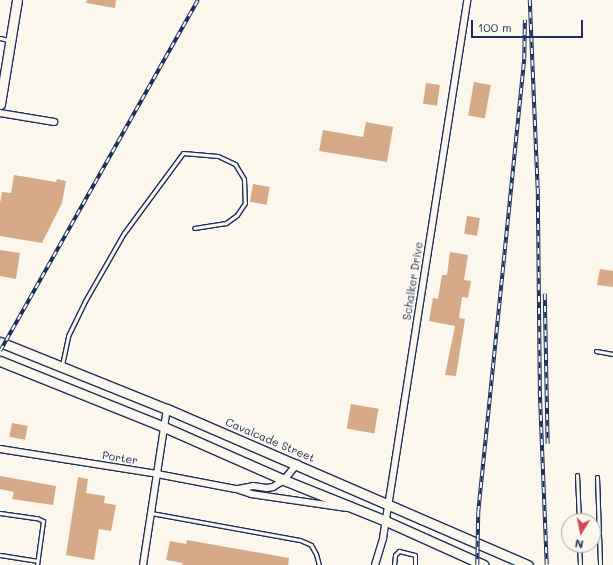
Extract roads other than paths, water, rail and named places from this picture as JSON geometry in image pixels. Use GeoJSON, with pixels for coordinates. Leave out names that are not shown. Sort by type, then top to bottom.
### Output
{"type":"FeatureCollection","features":[{"type":"Feature","properties":{"kind":"main road"},"geometry":{"type":"LineString","coordinates":[[0,104],[17,0]]}},
{"type":"Feature","properties":{"kind":"main road","name":"Cavalcade Street"},"geometry":{"type":"LineString","coordinates":[[0,342],[167,409],[297,464],[388,504],[507,561],[528,565]]}},
{"type":"Feature","properties":{"kind":"main road"},"geometry":{"type":"LineString","coordinates":[[0,361],[164,427],[284,480],[386,521],[484,565]]}},
{"type":"Feature","properties":{"kind":"street","name":"Schalker Drive"},"geometry":{"type":"LineString","coordinates":[[374,565],[383,538],[386,521],[467,0]]}},
{"type":"Feature","properties":{"kind":"street"},"geometry":{"type":"LineString","coordinates":[[0,113],[54,122]]}},
{"type":"Feature","properties":{"kind":"street"},"geometry":{"type":"LineString","coordinates":[[143,565],[167,409]]}},
{"type":"Feature","properties":{"kind":"street","name":"Porter"},"geometry":{"type":"LineString","coordinates":[[0,449],[157,474],[236,489],[251,494],[358,511]]}},
{"type":"Feature","properties":{"kind":"street","name":"Porter"},"geometry":{"type":"LineString","coordinates":[[236,489],[252,486],[267,488],[273,487],[284,480],[297,464]]}},
{"type":"Feature","properties":{"kind":"lane"},"geometry":{"type":"LineString","coordinates":[[0,38],[10,40]]}},
{"type":"Feature","properties":{"kind":"lane"},"geometry":{"type":"LineString","coordinates":[[62,367],[68,336],[85,301],[124,233],[183,153],[218,156],[236,164],[244,179],[245,203],[237,214],[226,223],[194,228]]}},
{"type":"Feature","properties":{"kind":"lane"},"geometry":{"type":"LineString","coordinates":[[596,351],[613,354]]}},
{"type":"Feature","properties":{"kind":"lane"},"geometry":{"type":"LineString","coordinates":[[577,475],[578,513]]}},
{"type":"Feature","properties":{"kind":"lane"},"geometry":{"type":"LineString","coordinates":[[597,478],[600,565]]}},
{"type":"Feature","properties":{"kind":"lane"},"geometry":{"type":"LineString","coordinates":[[0,513],[37,518],[43,521],[37,565]]}},
{"type":"Feature","properties":{"kind":"lane"},"geometry":{"type":"LineString","coordinates":[[151,513],[300,540],[311,545],[316,554],[319,565]]}},
{"type":"Feature","properties":{"kind":"lane"},"geometry":{"type":"LineString","coordinates":[[394,565],[395,556],[399,551],[414,555],[415,565]]}},
{"type":"Feature","properties":{"kind":"lane"},"geometry":{"type":"LineString","coordinates":[[579,553],[580,565]]}},
{"type":"Feature","properties":{"kind":"lane"},"geometry":{"type":"LineString","coordinates":[[0,554],[37,561]]}},
{"type":"Feature","properties":{"kind":"railway"},"geometry":{"type":"LineString","coordinates":[[0,351],[198,0]]}},
{"type":"Feature","properties":{"kind":"railway"},"geometry":{"type":"LineString","coordinates":[[530,0],[538,188],[540,391],[547,565]]}},
{"type":"Feature","properties":{"kind":"railway"},"geometry":{"type":"LineString","coordinates":[[477,565],[478,512],[524,59],[525,20]]}},
{"type":"Feature","properties":{"kind":"railway"},"geometry":{"type":"LineString","coordinates":[[545,294],[548,444]]}}]}
